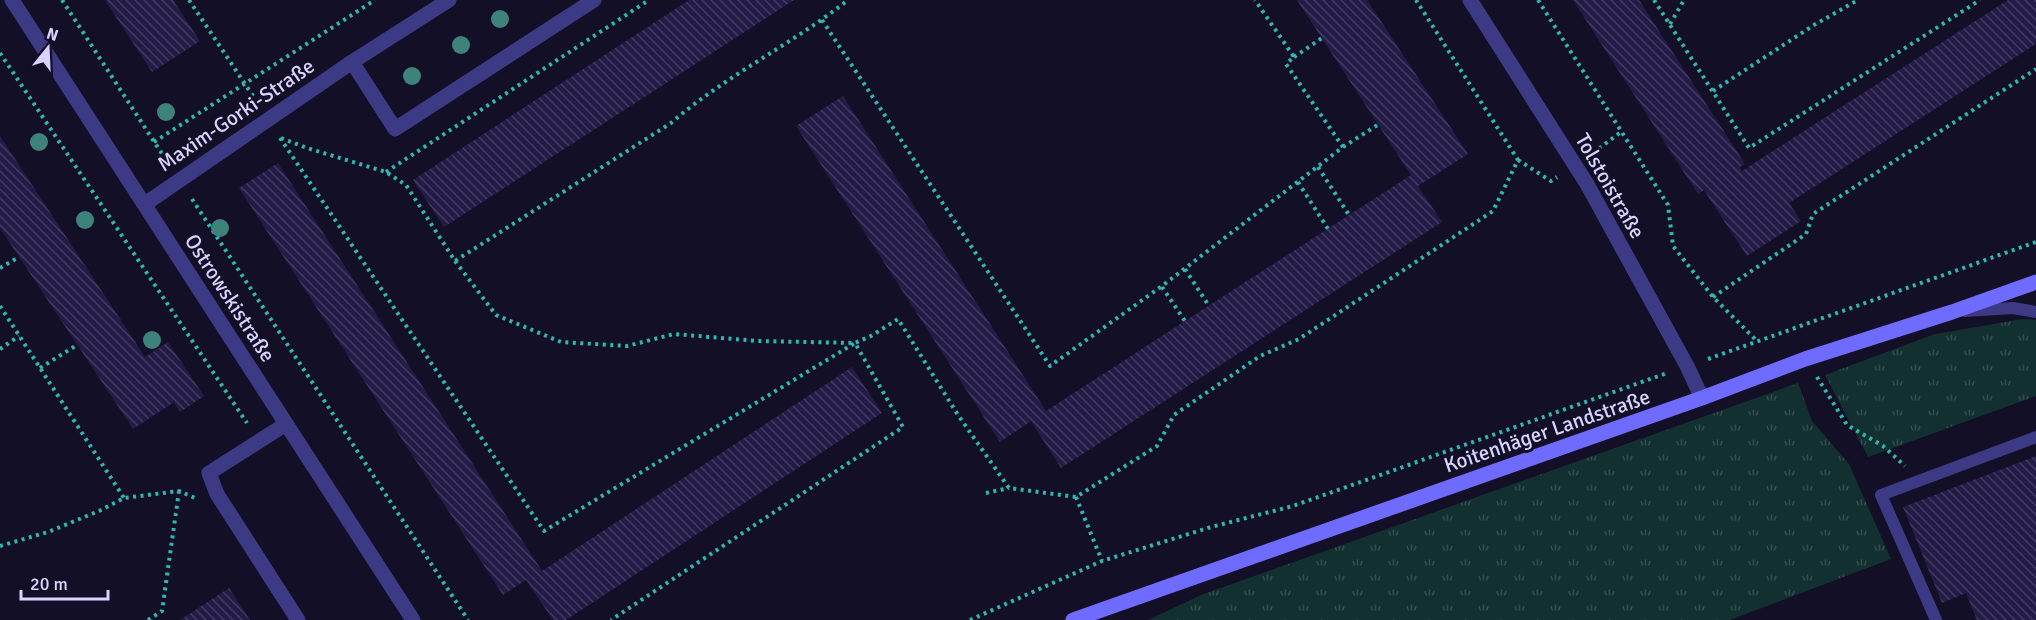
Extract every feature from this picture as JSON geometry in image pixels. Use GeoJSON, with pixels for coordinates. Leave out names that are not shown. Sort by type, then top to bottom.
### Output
{"type":"FeatureCollection","features":[{"type":"Feature","properties":{"kind":"main road","name":"Koitenhäger Landstraße"},"geometry":{"type":"LineString","coordinates":[[1078,619],[1702,398],[1805,359],[1952,312],[2036,282]]}},
{"type":"Feature","properties":{"kind":"street","name":"Ostrowskistraße"},"geometry":{"type":"LineString","coordinates":[[12,0],[413,620]]}},
{"type":"Feature","properties":{"kind":"street","name":"Maxim-Gorki-Straße"},"geometry":{"type":"LineString","coordinates":[[145,204],[268,118],[449,0]]}},
{"type":"Feature","properties":{"kind":"street"},"geometry":{"type":"LineString","coordinates":[[352,62],[395,129],[594,0]]}},
{"type":"Feature","properties":{"kind":"street","name":"Tolstoistraße"},"geometry":{"type":"LineString","coordinates":[[1470,0],[1587,184],[1687,366],[1702,398]]}},
{"type":"Feature","properties":{"kind":"street"},"geometry":{"type":"LineString","coordinates":[[285,423],[209,473],[217,494],[298,620]]}},
{"type":"Feature","properties":{"kind":"lane"},"geometry":{"type":"LineString","coordinates":[[1952,312],[2013,308],[2036,312]]}},
{"type":"Feature","properties":{"kind":"lane"},"geometry":{"type":"LineString","coordinates":[[1936,620],[1881,495],[2036,437]]}},
{"type":"Feature","properties":{"kind":"path"},"geometry":{"type":"LineString","coordinates":[[62,0],[468,620]]}},
{"type":"Feature","properties":{"kind":"path"},"geometry":{"type":"LineString","coordinates":[[189,0],[268,118]]}},
{"type":"Feature","properties":{"kind":"path"},"geometry":{"type":"LineString","coordinates":[[154,142],[375,0]]}},
{"type":"Feature","properties":{"kind":"path"},"geometry":{"type":"LineString","coordinates":[[387,172],[649,0]]}},
{"type":"Feature","properties":{"kind":"path"},"geometry":{"type":"LineString","coordinates":[[455,261],[671,123],[699,99],[822,20],[848,0]]}},
{"type":"Feature","properties":{"kind":"path"},"geometry":{"type":"LineString","coordinates":[[1255,0],[1293,57]]}},
{"type":"Feature","properties":{"kind":"path"},"geometry":{"type":"LineString","coordinates":[[986,494],[1009,488],[1076,497],[1157,446],[1174,415],[1260,356],[1299,339],[1493,211],[1518,160],[1416,0]]}},
{"type":"Feature","properties":{"kind":"path"},"geometry":{"type":"LineString","coordinates":[[1538,0],[1668,205],[1673,246],[1713,297],[1758,342]]}},
{"type":"Feature","properties":{"kind":"path"},"geometry":{"type":"LineString","coordinates":[[1654,0],[1749,148],[1980,0]]}},
{"type":"Feature","properties":{"kind":"path"},"geometry":{"type":"LineString","coordinates":[[1670,24],[1684,0]]}},
{"type":"Feature","properties":{"kind":"path"},"geometry":{"type":"LineString","coordinates":[[1713,91],[1814,25],[1857,0]]}},
{"type":"Feature","properties":{"kind":"path"},"geometry":{"type":"LineString","coordinates":[[822,20],[1050,366],[1185,269],[1343,147],[1378,124]]}},
{"type":"Feature","properties":{"kind":"path"},"geometry":{"type":"LineString","coordinates":[[1322,38],[1286,64],[1343,147]]}},
{"type":"Feature","properties":{"kind":"path"},"geometry":{"type":"LineString","coordinates":[[0,53],[260,441]]}},
{"type":"Feature","properties":{"kind":"path"},"geometry":{"type":"LineString","coordinates":[[1713,297],[1806,234],[1814,214],[2036,69]]}},
{"type":"Feature","properties":{"kind":"path"},"geometry":{"type":"LineString","coordinates":[[855,343],[757,341],[674,334],[627,346],[561,342],[496,315],[455,261],[406,185],[387,172],[307,148],[280,137],[544,531],[898,319],[958,415],[1009,488]]}},
{"type":"Feature","properties":{"kind":"path"},"geometry":{"type":"LineString","coordinates":[[1318,167],[1349,215]]}},
{"type":"Feature","properties":{"kind":"path"},"geometry":{"type":"LineString","coordinates":[[1298,182],[1328,229]]}},
{"type":"Feature","properties":{"kind":"path"},"geometry":{"type":"LineString","coordinates":[[193,201],[202,194]]}},
{"type":"Feature","properties":{"kind":"path"},"geometry":{"type":"LineString","coordinates":[[970,620],[1102,561],[1212,527],[1293,506],[2036,242]]}},
{"type":"Feature","properties":{"kind":"path"},"geometry":{"type":"LineString","coordinates":[[0,268],[19,257]]}},
{"type":"Feature","properties":{"kind":"path"},"geometry":{"type":"LineString","coordinates":[[1185,269],[1209,306]]}},
{"type":"Feature","properties":{"kind":"path"},"geometry":{"type":"LineString","coordinates":[[1162,286],[1185,321]]}},
{"type":"Feature","properties":{"kind":"path"},"geometry":{"type":"LineString","coordinates":[[0,306],[124,498]]}},
{"type":"Feature","properties":{"kind":"path"},"geometry":{"type":"LineString","coordinates":[[0,348],[19,336]]}},
{"type":"Feature","properties":{"kind":"path"},"geometry":{"type":"LineString","coordinates":[[611,620],[903,427],[855,343]]}},
{"type":"Feature","properties":{"kind":"path"},"geometry":{"type":"LineString","coordinates":[[40,368],[77,345]]}},
{"type":"Feature","properties":{"kind":"path"},"geometry":{"type":"LineString","coordinates":[[1805,359],[1847,425],[1883,446],[1905,466],[1912,483]]}},
{"type":"Feature","properties":{"kind":"path"},"geometry":{"type":"LineString","coordinates":[[148,620],[162,611],[178,491]]}},
{"type":"Feature","properties":{"kind":"path"},"geometry":{"type":"LineString","coordinates":[[0,546],[48,532],[124,498],[178,491],[204,501]]}},
{"type":"Feature","properties":{"kind":"path"},"geometry":{"type":"LineString","coordinates":[[1076,497],[1102,561]]}},
{"type":"Feature","properties":{"kind":"green space"},"geometry":{"type":"Polygon","coordinates":[[[2023,319],[2036,320],[2036,396],[1868,457],[1825,375],[1935,334],[2023,319]]]}},
{"type":"Feature","properties":{"kind":"green space"},"geometry":{"type":"Polygon","coordinates":[[[1798,383],[1812,421],[1849,464],[1891,559],[1730,620],[1148,620],[1201,595],[1798,383]]]}},
{"type":"Feature","properties":{"kind":"building"},"geometry":{"type":"Polygon","coordinates":[[[105,0],[173,0],[200,41],[152,72],[105,0]]]}},
{"type":"Feature","properties":{"kind":"building"},"geometry":{"type":"Polygon","coordinates":[[[689,0],[794,0],[444,227],[413,180],[689,0]]]}},
{"type":"Feature","properties":{"kind":"building"},"geometry":{"type":"Polygon","coordinates":[[[1297,0],[1367,0],[1468,154],[1418,186],[1442,222],[1061,468],[1031,421],[1000,442],[796,126],[843,96],[1046,411],[1411,175],[1297,0]]]}},
{"type":"Feature","properties":{"kind":"building"},"geometry":{"type":"Polygon","coordinates":[[[1573,0],[1639,0],[1745,164],[1740,167],[1742,171],[2008,0],[2036,0],[2036,44],[1789,203],[1801,221],[1747,256],[1704,190],[1698,194],[1573,0]]]}},
{"type":"Feature","properties":{"kind":"building"},"geometry":{"type":"Polygon","coordinates":[[[0,136],[145,357],[168,342],[204,396],[180,412],[174,402],[133,429],[0,228],[0,136]]]}},
{"type":"Feature","properties":{"kind":"building"},"geometry":{"type":"Polygon","coordinates":[[[278,163],[542,571],[852,367],[882,413],[566,620],[553,620],[526,580],[503,595],[239,188],[278,163]]]}},
{"type":"Feature","properties":{"kind":"building"},"geometry":{"type":"Polygon","coordinates":[[[2036,456],[2036,620],[1977,620],[1966,593],[1942,603],[1903,507],[2036,456]]]}},
{"type":"Feature","properties":{"kind":"building"},"geometry":{"type":"Polygon","coordinates":[[[229,588],[250,620],[180,620],[229,588]]]}}]}
